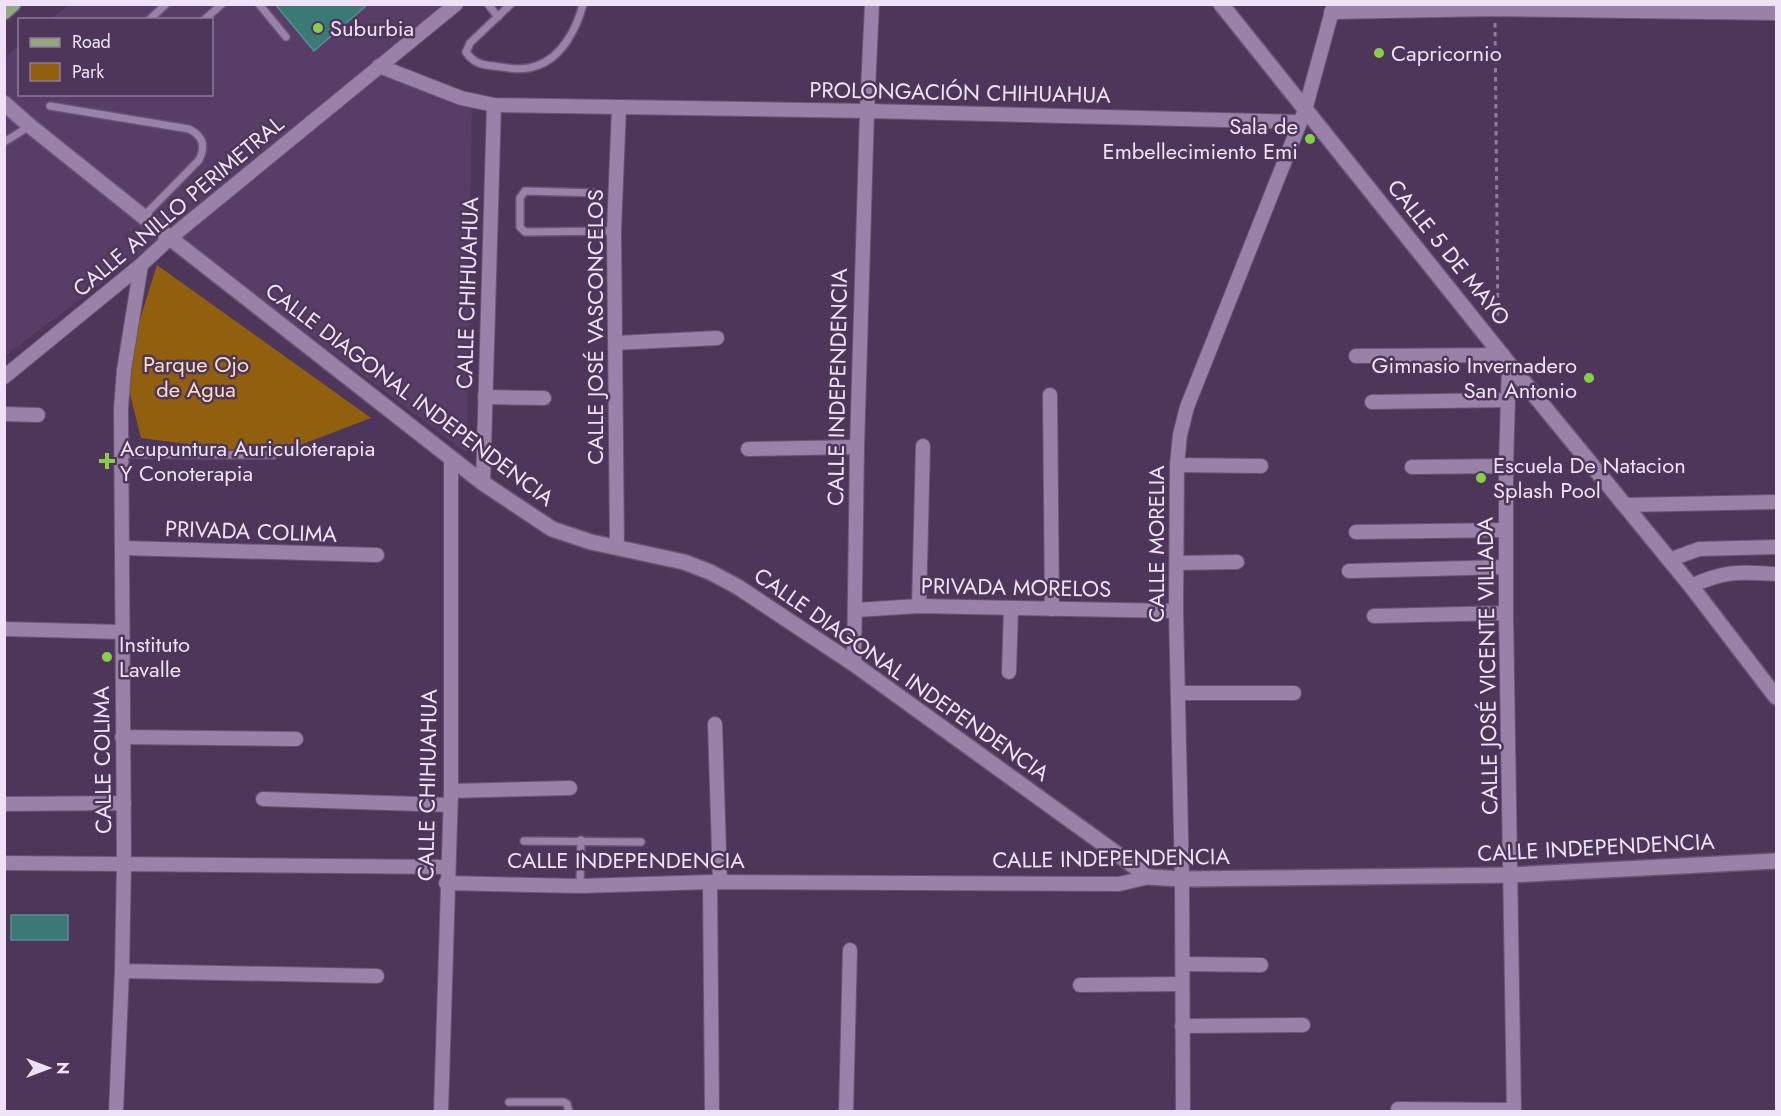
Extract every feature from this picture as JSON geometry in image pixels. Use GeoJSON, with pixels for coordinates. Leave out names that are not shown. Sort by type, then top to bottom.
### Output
{"type":"FeatureCollection","features":[{"type":"Feature","properties":{"kind":"main road"},"geometry":{"type":"LineString","coordinates":[[4,12],[13,4]]}},
{"type":"Feature","properties":{"kind":"main road","name":"CALLE 5 DE MAYO"},"geometry":{"type":"LineString","coordinates":[[1221,4],[1302,116],[1625,504],[1776,697]]}},
{"type":"Feature","properties":{"kind":"main road","name":"CALLE DIAGONAL INDEPENDENCIA"},"geometry":{"type":"LineString","coordinates":[[4,103],[143,217],[483,483],[552,529],[591,543],[684,562],[710,572],[738,587],[854,664],[1149,877]]}},
{"type":"Feature","properties":{"kind":"main road","name":"CALLE INDEPENDENCIA"},"geometry":{"type":"LineString","coordinates":[[1149,877],[1182,879],[1511,874],[1776,861]]}},
{"type":"Feature","properties":{"kind":"street","name":"CALLE ANILLO PERIMETRAL"},"geometry":{"type":"LineString","coordinates":[[4,377],[456,4]]}},
{"type":"Feature","properties":{"kind":"street","name":"CALLE INDEPENDENCIA"},"geometry":{"type":"LineString","coordinates":[[854,664],[857,447],[872,4]]}},
{"type":"Feature","properties":{"kind":"street"},"geometry":{"type":"LineString","coordinates":[[1333,8],[1501,8],[1776,13]]}},
{"type":"Feature","properties":{"kind":"street","name":"CALLE MORELIA"},"geometry":{"type":"LineString","coordinates":[[1183,1112],[1182,879],[1176,611],[1179,435],[1187,407],[1302,116],[1333,8]]}},
{"type":"Feature","properties":{"kind":"street"},"geometry":{"type":"LineString","coordinates":[[379,66],[461,98],[494,105],[619,107]]}},
{"type":"Feature","properties":{"kind":"street","name":"CALLE CHIHUAHUA"},"geometry":{"type":"LineString","coordinates":[[483,483],[494,105]]}},
{"type":"Feature","properties":{"kind":"street","name":"PROLONGACIÓN CHIHUAHUA"},"geometry":{"type":"LineString","coordinates":[[619,107],[1302,116]]}},
{"type":"Feature","properties":{"kind":"street","name":"CALLE JOSÉ VASCONCELOS"},"geometry":{"type":"LineString","coordinates":[[617,547],[614,231],[619,107]]}},
{"type":"Feature","properties":{"kind":"street","name":"CALLE COLIMA"},"geometry":{"type":"LineString","coordinates":[[116,1112],[124,863],[123,548],[120,454],[124,370],[141,265]]}},
{"type":"Feature","properties":{"kind":"street"},"geometry":{"type":"LineString","coordinates":[[615,343],[717,339]]}},
{"type":"Feature","properties":{"kind":"street"},"geometry":{"type":"LineString","coordinates":[[1356,356],[1503,356]]}},
{"type":"Feature","properties":{"kind":"street","name":"CALLE JOSÉ VICENTE VILLADA"},"geometry":{"type":"LineString","coordinates":[[1503,356],[1507,400],[1506,613],[1514,1111]]}},
{"type":"Feature","properties":{"kind":"street"},"geometry":{"type":"LineString","coordinates":[[1050,395],[1052,609]]}},
{"type":"Feature","properties":{"kind":"street"},"geometry":{"type":"LineString","coordinates":[[485,397],[544,398]]}},
{"type":"Feature","properties":{"kind":"street"},"geometry":{"type":"LineString","coordinates":[[1372,402],[1507,400]]}},
{"type":"Feature","properties":{"kind":"street"},"geometry":{"type":"LineString","coordinates":[[4,414],[38,415]]}},
{"type":"Feature","properties":{"kind":"street"},"geometry":{"type":"LineString","coordinates":[[919,606],[923,446]]}},
{"type":"Feature","properties":{"kind":"street"},"geometry":{"type":"LineString","coordinates":[[748,449],[857,447]]}},
{"type":"Feature","properties":{"kind":"street","name":"CALLE CHIHUAHUA"},"geometry":{"type":"LineString","coordinates":[[441,1112],[450,798],[451,459]]}},
{"type":"Feature","properties":{"kind":"street"},"geometry":{"type":"LineString","coordinates":[[1177,465],[1261,466]]}},
{"type":"Feature","properties":{"kind":"street"},"geometry":{"type":"LineString","coordinates":[[1412,466],[1506,466]]}},
{"type":"Feature","properties":{"kind":"street"},"geometry":{"type":"LineString","coordinates":[[1625,504],[1776,502]]}},
{"type":"Feature","properties":{"kind":"street"},"geometry":{"type":"LineString","coordinates":[[1356,531],[1506,530]]}},
{"type":"Feature","properties":{"kind":"street"},"geometry":{"type":"LineString","coordinates":[[1669,560],[1699,549],[1776,547]]}},
{"type":"Feature","properties":{"kind":"street","name":"PRIVADA COLIMA"},"geometry":{"type":"LineString","coordinates":[[123,548],[377,555]]}},
{"type":"Feature","properties":{"kind":"street"},"geometry":{"type":"LineString","coordinates":[[1177,563],[1237,562]]}},
{"type":"Feature","properties":{"kind":"street"},"geometry":{"type":"LineString","coordinates":[[1349,571],[1506,567]]}},
{"type":"Feature","properties":{"kind":"street"},"geometry":{"type":"LineString","coordinates":[[1691,586],[1712,576],[1725,573],[1776,574]]}},
{"type":"Feature","properties":{"kind":"street","name":"PRIVADA MORELOS"},"geometry":{"type":"LineString","coordinates":[[856,610],[919,606],[1176,611]]}},
{"type":"Feature","properties":{"kind":"street"},"geometry":{"type":"LineString","coordinates":[[1009,672],[1011,609]]}},
{"type":"Feature","properties":{"kind":"street"},"geometry":{"type":"LineString","coordinates":[[1374,616],[1506,613]]}},
{"type":"Feature","properties":{"kind":"street"},"geometry":{"type":"LineString","coordinates":[[4,629],[122,632]]}},
{"type":"Feature","properties":{"kind":"street"},"geometry":{"type":"LineString","coordinates":[[1178,693],[1294,693]]}},
{"type":"Feature","properties":{"kind":"street"},"geometry":{"type":"LineString","coordinates":[[712,1112],[715,724]]}},
{"type":"Feature","properties":{"kind":"street"},"geometry":{"type":"LineString","coordinates":[[122,737],[296,739]]}},
{"type":"Feature","properties":{"kind":"street"},"geometry":{"type":"LineString","coordinates":[[263,799],[450,798],[570,788]]}},
{"type":"Feature","properties":{"kind":"street"},"geometry":{"type":"LineString","coordinates":[[4,804],[124,803]]}},
{"type":"Feature","properties":{"kind":"street"},"geometry":{"type":"LineString","coordinates":[[4,863],[447,867]]}},
{"type":"Feature","properties":{"kind":"street","name":"CALLE INDEPENDENCIA"},"geometry":{"type":"LineString","coordinates":[[446,883],[580,886],[715,882],[1119,884],[1149,877]]}},
{"type":"Feature","properties":{"kind":"street"},"geometry":{"type":"LineString","coordinates":[[846,1112],[850,950]]}},
{"type":"Feature","properties":{"kind":"street"},"geometry":{"type":"LineString","coordinates":[[1183,964],[1261,965]]}},
{"type":"Feature","properties":{"kind":"street"},"geometry":{"type":"LineString","coordinates":[[122,971],[377,976]]}},
{"type":"Feature","properties":{"kind":"street"},"geometry":{"type":"LineString","coordinates":[[1080,985],[1182,984]]}},
{"type":"Feature","properties":{"kind":"street"},"geometry":{"type":"LineString","coordinates":[[1182,1026],[1303,1025]]}},
{"type":"Feature","properties":{"kind":"street"},"geometry":{"type":"LineString","coordinates":[[1398,1109],[1514,1111]]}},
{"type":"Feature","properties":{"kind":"lane"},"geometry":{"type":"LineString","coordinates":[[151,18],[166,4]]}},
{"type":"Feature","properties":{"kind":"lane"},"geometry":{"type":"LineString","coordinates":[[206,18],[222,4]]}},
{"type":"Feature","properties":{"kind":"lane"},"geometry":{"type":"LineString","coordinates":[[259,4],[286,37]]}},
{"type":"Feature","properties":{"kind":"lane"},"geometry":{"type":"LineString","coordinates":[[488,4],[498,17]]}},
{"type":"Feature","properties":{"kind":"lane"},"geometry":{"type":"LineString","coordinates":[[511,4],[470,43],[466,52],[471,60],[482,65],[511,69],[536,67],[550,59],[568,40],[583,4]]}},
{"type":"Feature","properties":{"kind":"lane"},"geometry":{"type":"LineString","coordinates":[[50,106],[189,129],[197,133],[203,142],[203,152],[199,160],[143,217]]}},
{"type":"Feature","properties":{"kind":"lane"},"geometry":{"type":"LineString","coordinates":[[4,142],[30,126]]}},
{"type":"Feature","properties":{"kind":"lane"},"geometry":{"type":"LineString","coordinates":[[597,193],[525,191],[519,198],[519,227],[525,232],[614,231]]}},
{"type":"Feature","properties":{"kind":"lane"},"geometry":{"type":"LineString","coordinates":[[120,454],[274,455]]}},
{"type":"Feature","properties":{"kind":"lane"},"geometry":{"type":"LineString","coordinates":[[580,886],[581,840]]}},
{"type":"Feature","properties":{"kind":"lane"},"geometry":{"type":"LineString","coordinates":[[524,841],[641,842]]}},
{"type":"Feature","properties":{"kind":"lane"},"geometry":{"type":"LineString","coordinates":[[509,1102],[564,1102],[569,1112]]}},
{"type":"Feature","properties":{"kind":"path"},"geometry":{"type":"LineString","coordinates":[[1501,8],[1503,356]]}},
{"type":"Feature","properties":{"kind":"shaded area"},"geometry":{"type":"Polygon","coordinates":[[[69,5],[454,5],[388,62],[472,100],[467,453],[171,231],[5,356],[5,57],[18,46],[18,96],[213,96],[213,18],[51,18],[69,5]]]}},
{"type":"Feature","properties":{"kind":"green space","name":"Parque Ojo de Agua"},"geometry":{"type":"Polygon","coordinates":[[[157,265],[371,418],[274,455],[141,438],[124,370],[157,265]]]}},
{"type":"Feature","properties":{"kind":"building","name":"Suburbia"},"geometry":{"type":"Polygon","coordinates":[[[275,4],[368,4],[314,51],[275,4]]]}},
{"type":"Feature","properties":{"kind":"building"},"geometry":{"type":"Polygon","coordinates":[[[11,915],[68,915],[68,940],[11,940],[11,915]]]}},
{"type":"Feature","properties":{"kind":"place","name":"Suburbia"},"geometry":{"type":"Point","coordinates":[318,28]}},
{"type":"Feature","properties":{"kind":"place","name":"Capricornio"},"geometry":{"type":"Point","coordinates":[1379,53]}},
{"type":"Feature","properties":{"kind":"place","name":"Sala de Embellecimiento Emi"},"geometry":{"type":"Point","coordinates":[1310,139]}},
{"type":"Feature","properties":{"kind":"place","name":"Gimnasio Invernadero San Antonio"},"geometry":{"type":"Point","coordinates":[1589,378]}},
{"type":"Feature","properties":{"kind":"place","name":"Acupuntura Auriculoterapia Y Conoterapia"},"geometry":{"type":"Point","coordinates":[107,461]}},
{"type":"Feature","properties":{"kind":"place","name":"Escuela De Natacion Splash Pool"},"geometry":{"type":"Point","coordinates":[1481,478]}},
{"type":"Feature","properties":{"kind":"place","name":"Instituto Lavalle"},"geometry":{"type":"Point","coordinates":[107,657]}}]}
